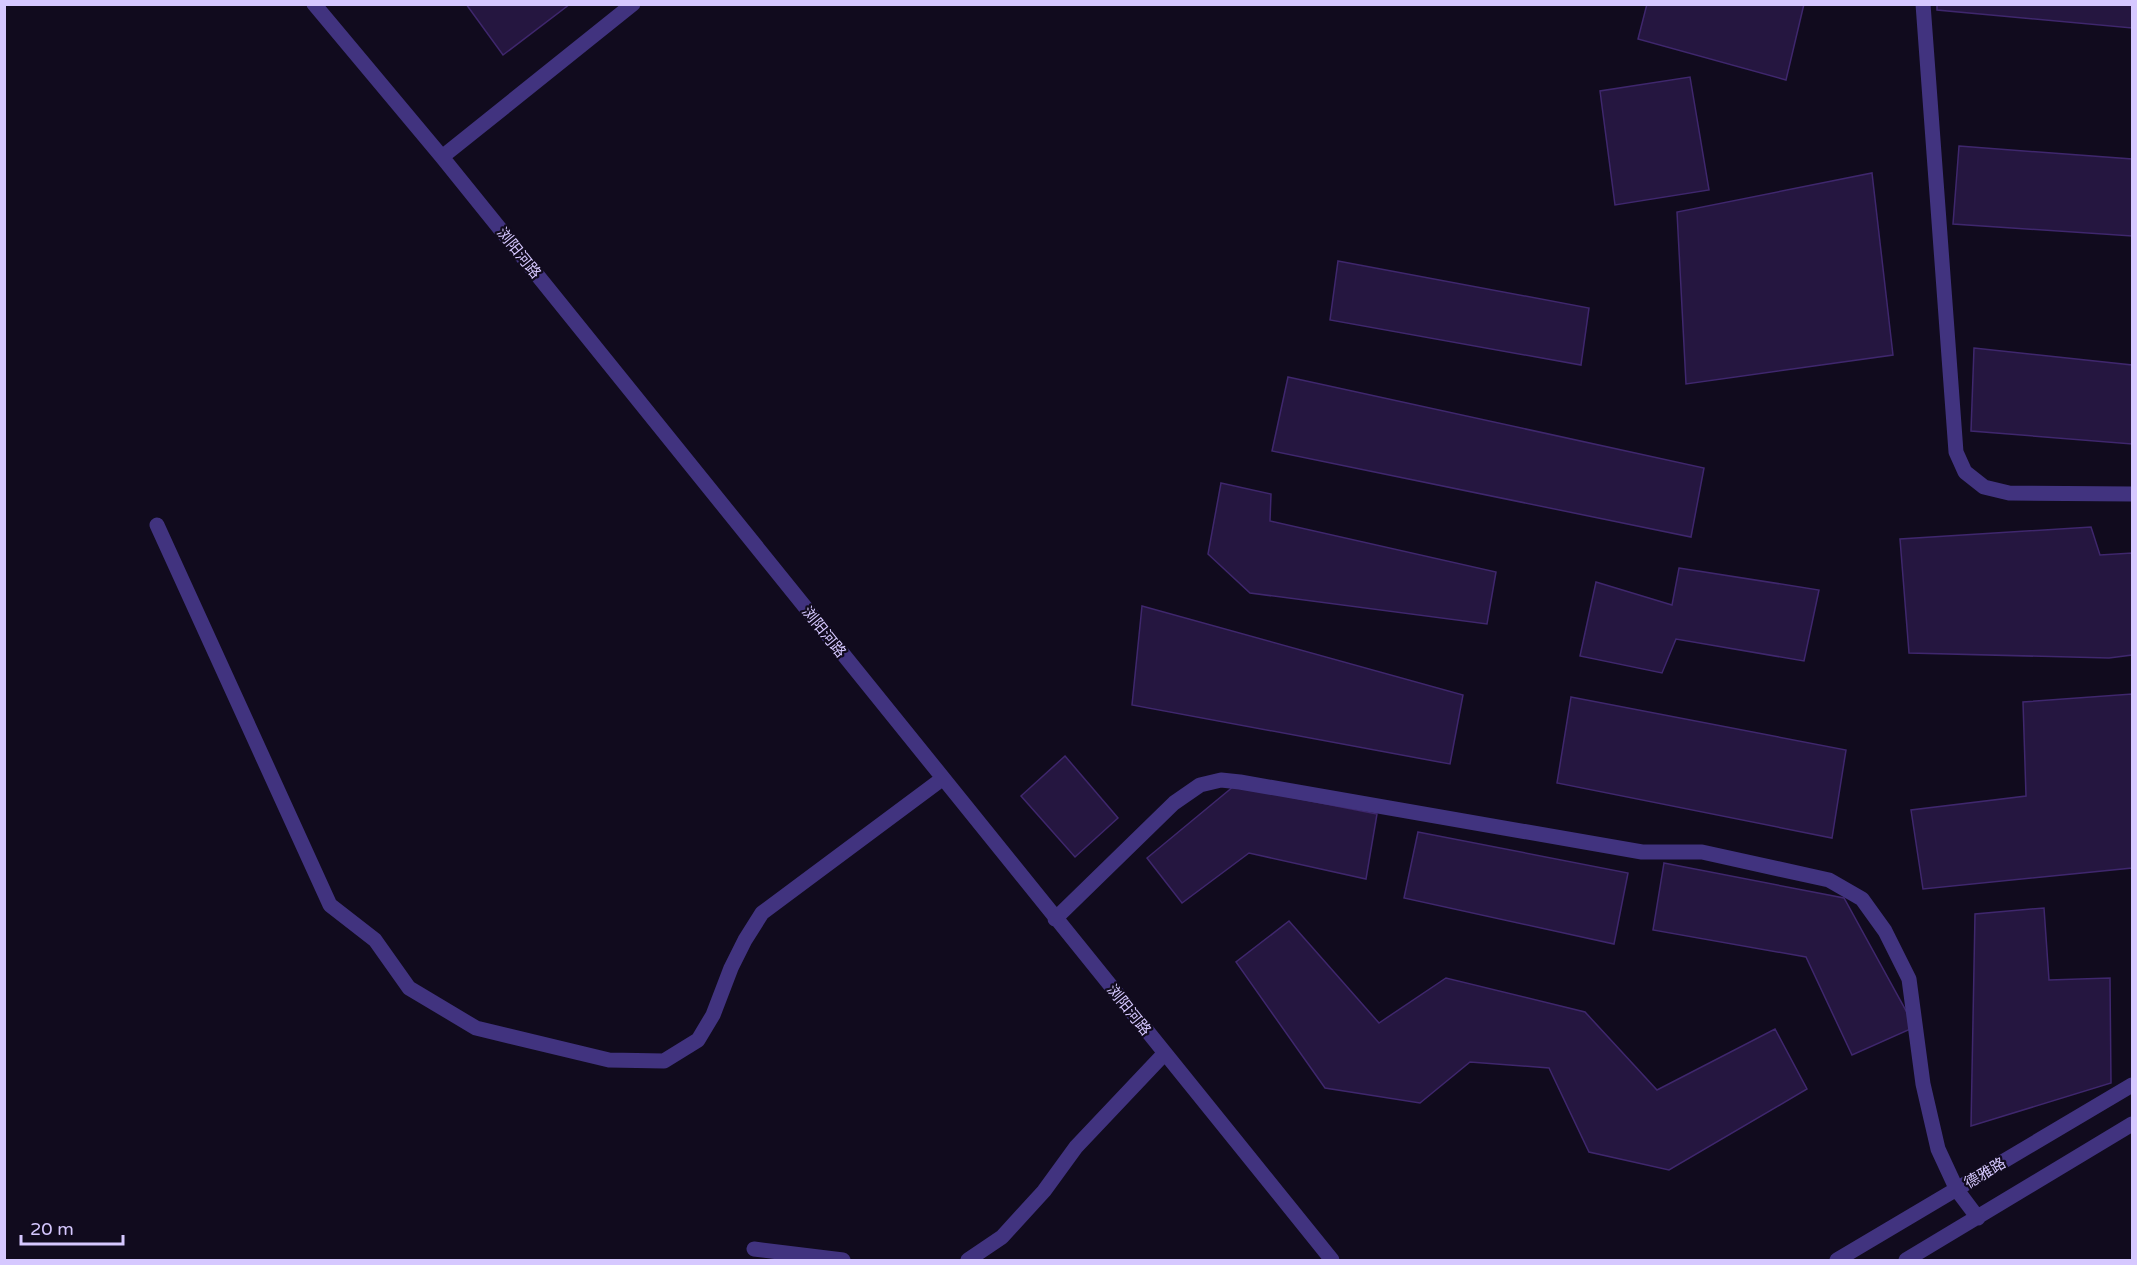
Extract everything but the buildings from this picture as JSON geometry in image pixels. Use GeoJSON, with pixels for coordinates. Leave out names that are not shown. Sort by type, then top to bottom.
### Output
{"type":"FeatureCollection","features":[{"type":"Feature","properties":{"kind":"street","name":"浏阳河路"},"geometry":{"type":"LineString","coordinates":[[314,4],[442,157],[1332,1260]]}},
{"type":"Feature","properties":{"kind":"street"},"geometry":{"type":"LineString","coordinates":[[442,157],[633,4]]}},
{"type":"Feature","properties":{"kind":"street"},"geometry":{"type":"LineString","coordinates":[[1923,4],[1956,452],[1965,472],[1984,487],[2000,491],[2133,494]]}},
{"type":"Feature","properties":{"kind":"street"},"geometry":{"type":"LineString","coordinates":[[157,525],[330,905],[375,940],[409,988],[476,1028],[609,1059],[664,1061],[698,1040],[713,1014],[740,949],[762,913],[942,779]]}},
{"type":"Feature","properties":{"kind":"street"},"geometry":{"type":"LineString","coordinates":[[1055,919],[1174,803],[1200,785],[1221,780],[1642,852],[1702,852],[1829,880],[1862,899],[1885,931],[1909,979],[1923,1084],[1938,1149],[1957,1191],[1978,1218]]}},
{"type":"Feature","properties":{"kind":"street"},"geometry":{"type":"LineString","coordinates":[[968,1260],[1002,1237],[1044,1191],[1076,1148],[1164,1054]]}},
{"type":"Feature","properties":{"kind":"street","name":"德雅路"},"geometry":{"type":"LineString","coordinates":[[1838,1260],[2133,1086]]}},
{"type":"Feature","properties":{"kind":"street"},"geometry":{"type":"LineString","coordinates":[[1906,1260],[2133,1124]]}},
{"type":"Feature","properties":{"kind":"street"},"geometry":{"type":"LineString","coordinates":[[754,1248],[843,1260]]}}]}
